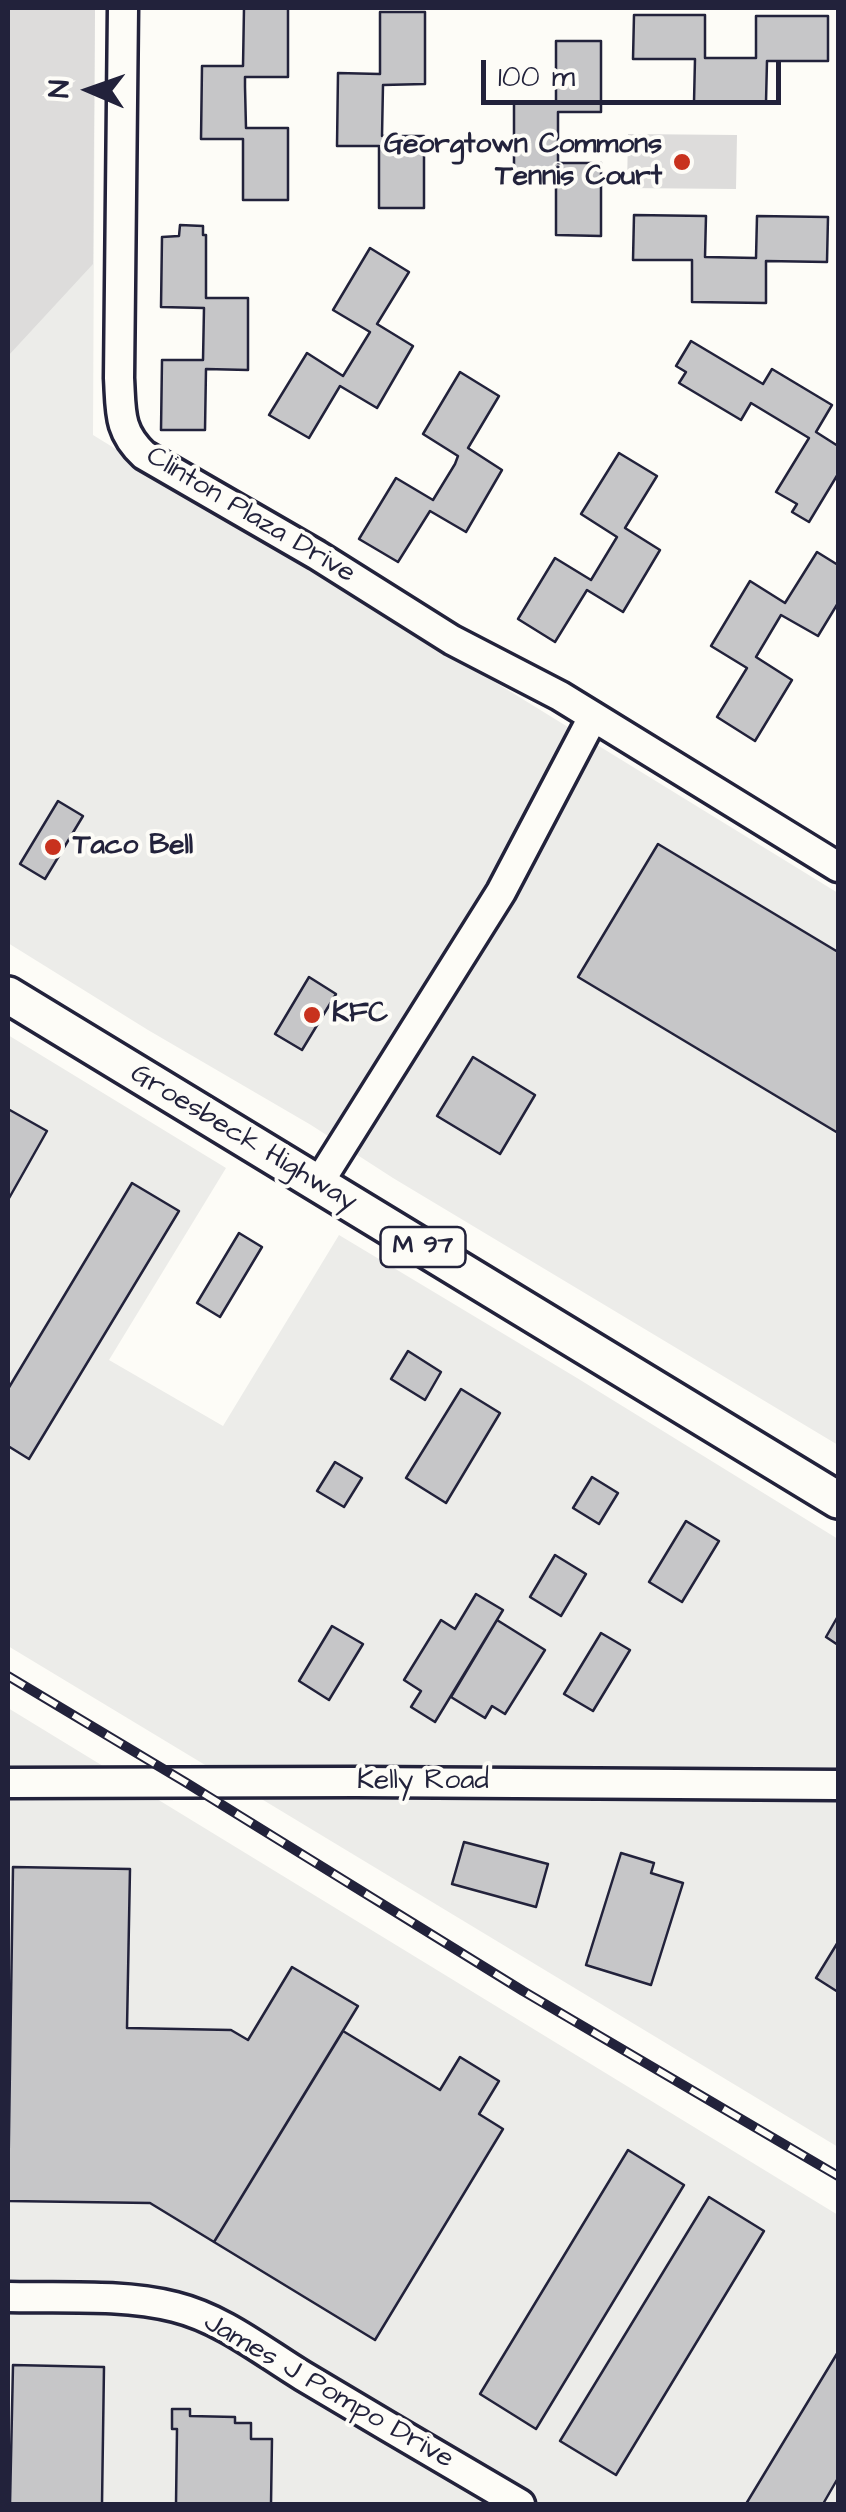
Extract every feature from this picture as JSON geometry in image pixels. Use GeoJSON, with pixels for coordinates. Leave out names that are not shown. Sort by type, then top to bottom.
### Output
{"type":"FeatureCollection","features":[{"type":"Feature","properties":{"kind":"main road","name":"Groesbeck Highway"},"geometry":{"type":"LineString","coordinates":[[8,995],[838,1500]]}},
{"type":"Feature","properties":{"kind":"street","name":"Clinton Plaza Drive"},"geometry":{"type":"LineString","coordinates":[[123,8],[119,378],[124,431],[131,443],[144,455],[317,555],[452,640],[560,696],[838,866]]}},
{"type":"Feature","properties":{"kind":"street"},"geometry":{"type":"LineString","coordinates":[[318,1184],[501,892],[593,717]]}},
{"type":"Feature","properties":{"kind":"street","name":"Kelly Road"},"geometry":{"type":"LineString","coordinates":[[8,1784],[838,1785]]}},
{"type":"Feature","properties":{"kind":"street","name":"James J Pompo Drive"},"geometry":{"type":"LineString","coordinates":[[8,2297],[144,2302],[201,2316],[224,2326],[520,2504]]}},
{"type":"Feature","properties":{"kind":"shaded area"},"geometry":{"type":"Polygon","coordinates":[[[8,8],[95,8],[93,435],[838,893],[838,1445],[8,943],[8,8]]]}},
{"type":"Feature","properties":{"kind":"shaded area"},"geometry":{"type":"Polygon","coordinates":[[[8,8],[95,8],[93,264],[8,356],[8,8]]]}},
{"type":"Feature","properties":{"kind":"shaded area","name":"Georgtown Commons Tennis Court"},"geometry":{"type":"Polygon","coordinates":[[[628,134],[737,135],[736,189],[627,188],[628,134]]]}},
{"type":"Feature","properties":{"kind":"shaded area"},"geometry":{"type":"Polygon","coordinates":[[[8,1035],[226,1168],[109,1360],[223,1426],[339,1235],[838,1539],[838,2147],[8,1646],[8,1035]]]}},
{"type":"Feature","properties":{"kind":"shaded area"},"geometry":{"type":"Polygon","coordinates":[[[8,1708],[838,2215],[838,2504],[8,2504],[8,1708]]]}},
{"type":"Feature","properties":{"kind":"building"},"geometry":{"type":"Polygon","coordinates":[[[244,8],[288,8],[288,77],[245,77],[245,87],[246,128],[288,128],[288,200],[243,200],[243,139],[201,139],[202,66],[243,66],[244,8]]]}},
{"type":"Feature","properties":{"kind":"building"},"geometry":{"type":"Polygon","coordinates":[[[380,12],[425,12],[425,84],[383,85],[382,136],[424,136],[424,208],[379,208],[379,146],[337,146],[338,73],[380,74],[380,12]]]}},
{"type":"Feature","properties":{"kind":"building"},"geometry":{"type":"Polygon","coordinates":[[[634,15],[705,15],[705,58],[756,58],[756,16],[828,16],[828,61],[767,61],[766,102],[694,102],[695,59],[633,59],[634,15]]]}},
{"type":"Feature","properties":{"kind":"building"},"geometry":{"type":"Polygon","coordinates":[[[556,41],[601,41],[601,112],[558,112],[558,163],[601,163],[601,236],[556,235],[556,174],[514,174],[514,102],[556,102],[556,41]]]}},
{"type":"Feature","properties":{"kind":"building"},"geometry":{"type":"Polygon","coordinates":[[[634,215],[706,216],[705,257],[756,258],[757,216],[828,217],[827,262],[766,261],[766,303],[692,302],[692,260],[633,260],[634,215]]]}},
{"type":"Feature","properties":{"kind":"building"},"geometry":{"type":"Polygon","coordinates":[[[180,225],[203,226],[206,298],[248,298],[248,370],[206,369],[205,430],[161,430],[162,360],[203,360],[204,308],[161,307],[162,237],[179,236],[180,225]]]}},
{"type":"Feature","properties":{"kind":"building"},"geometry":{"type":"Polygon","coordinates":[[[370,248],[409,272],[377,324],[413,346],[377,408],[340,386],[309,438],[269,415],[307,353],[343,376],[370,332],[333,310],[370,248]]]}},
{"type":"Feature","properties":{"kind":"building"},"geometry":{"type":"Polygon","coordinates":[[[691,341],[763,384],[772,369],[832,405],[816,432],[838,446],[838,474],[809,522],[792,512],[797,504],[776,492],[809,438],[751,403],[741,420],[679,383],[686,372],[676,366],[691,341]]]}},
{"type":"Feature","properties":{"kind":"building"},"geometry":{"type":"Polygon","coordinates":[[[460,372],[499,396],[468,448],[502,470],[466,532],[430,511],[398,562],[359,539],[396,478],[433,500],[455,464],[458,456],[423,434],[460,372]]]}},
{"type":"Feature","properties":{"kind":"building"},"geometry":{"type":"Polygon","coordinates":[[[619,453],[657,476],[625,528],[660,550],[623,612],[587,590],[555,642],[518,619],[555,558],[591,580],[617,537],[581,514],[619,453]]]}},
{"type":"Feature","properties":{"kind":"building"},"geometry":{"type":"Polygon","coordinates":[[[817,552],[838,565],[838,603],[818,636],[781,615],[756,657],[792,680],[755,741],[717,717],[747,668],[711,646],[750,581],[785,603],[817,552]]]}},
{"type":"Feature","properties":{"kind":"building"},"geometry":{"type":"Polygon","coordinates":[[[58,801],[83,816],[45,879],[20,864],[58,801]]]}},
{"type":"Feature","properties":{"kind":"building"},"geometry":{"type":"Polygon","coordinates":[[[658,844],[838,952],[838,1133],[578,977],[658,844]]]}},
{"type":"Feature","properties":{"kind":"building"},"geometry":{"type":"Polygon","coordinates":[[[309,977],[336,994],[302,1050],[275,1034],[309,977]]]}},
{"type":"Feature","properties":{"kind":"building"},"geometry":{"type":"Polygon","coordinates":[[[473,1057],[535,1095],[500,1154],[437,1116],[473,1057]]]}},
{"type":"Feature","properties":{"kind":"building"},"geometry":{"type":"Polygon","coordinates":[[[8,1109],[47,1131],[8,1200],[8,1109]]]}},
{"type":"Feature","properties":{"kind":"building"},"geometry":{"type":"Polygon","coordinates":[[[132,1183],[179,1211],[29,1459],[8,1446],[8,1389],[132,1183]]]}},
{"type":"Feature","properties":{"kind":"building"},"geometry":{"type":"Polygon","coordinates":[[[239,1233],[262,1247],[220,1317],[197,1303],[239,1233]]]}},
{"type":"Feature","properties":{"kind":"building"},"geometry":{"type":"Polygon","coordinates":[[[408,1351],[441,1372],[425,1400],[391,1379],[408,1351]]]}},
{"type":"Feature","properties":{"kind":"building"},"geometry":{"type":"Polygon","coordinates":[[[461,1389],[500,1413],[446,1503],[406,1478],[461,1389]]]}},
{"type":"Feature","properties":{"kind":"building"},"geometry":{"type":"Polygon","coordinates":[[[335,1462],[362,1478],[344,1507],[317,1491],[335,1462]]]}},
{"type":"Feature","properties":{"kind":"building"},"geometry":{"type":"Polygon","coordinates":[[[592,1477],[618,1493],[599,1524],[573,1508],[592,1477]]]}},
{"type":"Feature","properties":{"kind":"building"},"geometry":{"type":"Polygon","coordinates":[[[686,1521],[719,1541],[682,1602],[649,1582],[686,1521]]]}},
{"type":"Feature","properties":{"kind":"building"},"geometry":{"type":"Polygon","coordinates":[[[555,1555],[586,1574],[561,1616],[530,1597],[555,1555]]]}},
{"type":"Feature","properties":{"kind":"building"},"geometry":{"type":"Polygon","coordinates":[[[476,1594],[503,1610],[435,1722],[411,1707],[421,1691],[404,1680],[441,1620],[455,1629],[476,1594]]]}},
{"type":"Feature","properties":{"kind":"building"},"geometry":{"type":"Polygon","coordinates":[[[838,1616],[838,1645],[826,1637],[838,1616]]]}},
{"type":"Feature","properties":{"kind":"building"},"geometry":{"type":"Polygon","coordinates":[[[497,1620],[545,1650],[505,1714],[492,1706],[485,1718],[451,1697],[497,1620]]]}},
{"type":"Feature","properties":{"kind":"building"},"geometry":{"type":"Polygon","coordinates":[[[332,1626],[363,1644],[329,1700],[299,1681],[332,1626]]]}},
{"type":"Feature","properties":{"kind":"building"},"geometry":{"type":"Polygon","coordinates":[[[601,1633],[630,1650],[593,1711],[564,1694],[601,1633]]]}},
{"type":"Feature","properties":{"kind":"building"},"geometry":{"type":"Polygon","coordinates":[[[464,1842],[548,1864],[536,1907],[452,1884],[464,1842]]]}},
{"type":"Feature","properties":{"kind":"building"},"geometry":{"type":"Polygon","coordinates":[[[621,1853],[654,1863],[651,1873],[683,1883],[651,1985],[586,1965],[621,1853]]]}},
{"type":"Feature","properties":{"kind":"building"},"geometry":{"type":"Polygon","coordinates":[[[13,1867],[130,1869],[127,2028],[231,2030],[248,2040],[292,1967],[358,2006],[214,2242],[150,2203],[8,2201],[13,1867]]]}},
{"type":"Feature","properties":{"kind":"building"},"geometry":{"type":"Polygon","coordinates":[[[838,1942],[838,1992],[816,1978],[838,1942]]]}},
{"type":"Feature","properties":{"kind":"building"},"geometry":{"type":"Polygon","coordinates":[[[343,2031],[440,2090],[460,2057],[499,2081],[479,2114],[503,2129],[375,2340],[214,2242],[343,2031]]]}},
{"type":"Feature","properties":{"kind":"building"},"geometry":{"type":"Polygon","coordinates":[[[628,2150],[684,2185],[536,2429],[480,2394],[628,2150]]]}},
{"type":"Feature","properties":{"kind":"building"},"geometry":{"type":"Polygon","coordinates":[[[709,2197],[764,2231],[616,2475],[560,2441],[709,2197]]]}},
{"type":"Feature","properties":{"kind":"building"},"geometry":{"type":"Polygon","coordinates":[[[838,2352],[838,2478],[823,2504],[746,2504],[838,2352]]]}},
{"type":"Feature","properties":{"kind":"building"},"geometry":{"type":"Polygon","coordinates":[[[13,2365],[104,2367],[102,2504],[10,2504],[13,2365]]]}},
{"type":"Feature","properties":{"kind":"building"},"geometry":{"type":"Polygon","coordinates":[[[172,2409],[190,2409],[190,2416],[235,2417],[235,2423],[251,2423],[251,2439],[272,2439],[271,2504],[176,2504],[177,2429],[172,2429],[172,2409]]]}},
{"type":"Feature","properties":{"kind":"railway"},"geometry":{"type":"LineString","coordinates":[[8,1676],[523,1991],[838,2176]]}},
{"type":"Feature","properties":{"kind":"place","name":"Georgtown Commons Tennis Court"},"geometry":{"type":"Point","coordinates":[682,162]}},
{"type":"Feature","properties":{"kind":"place","name":"Taco Bell"},"geometry":{"type":"Point","coordinates":[53,847]}},
{"type":"Feature","properties":{"kind":"place","name":"KFC"},"geometry":{"type":"Point","coordinates":[312,1015]}}]}
